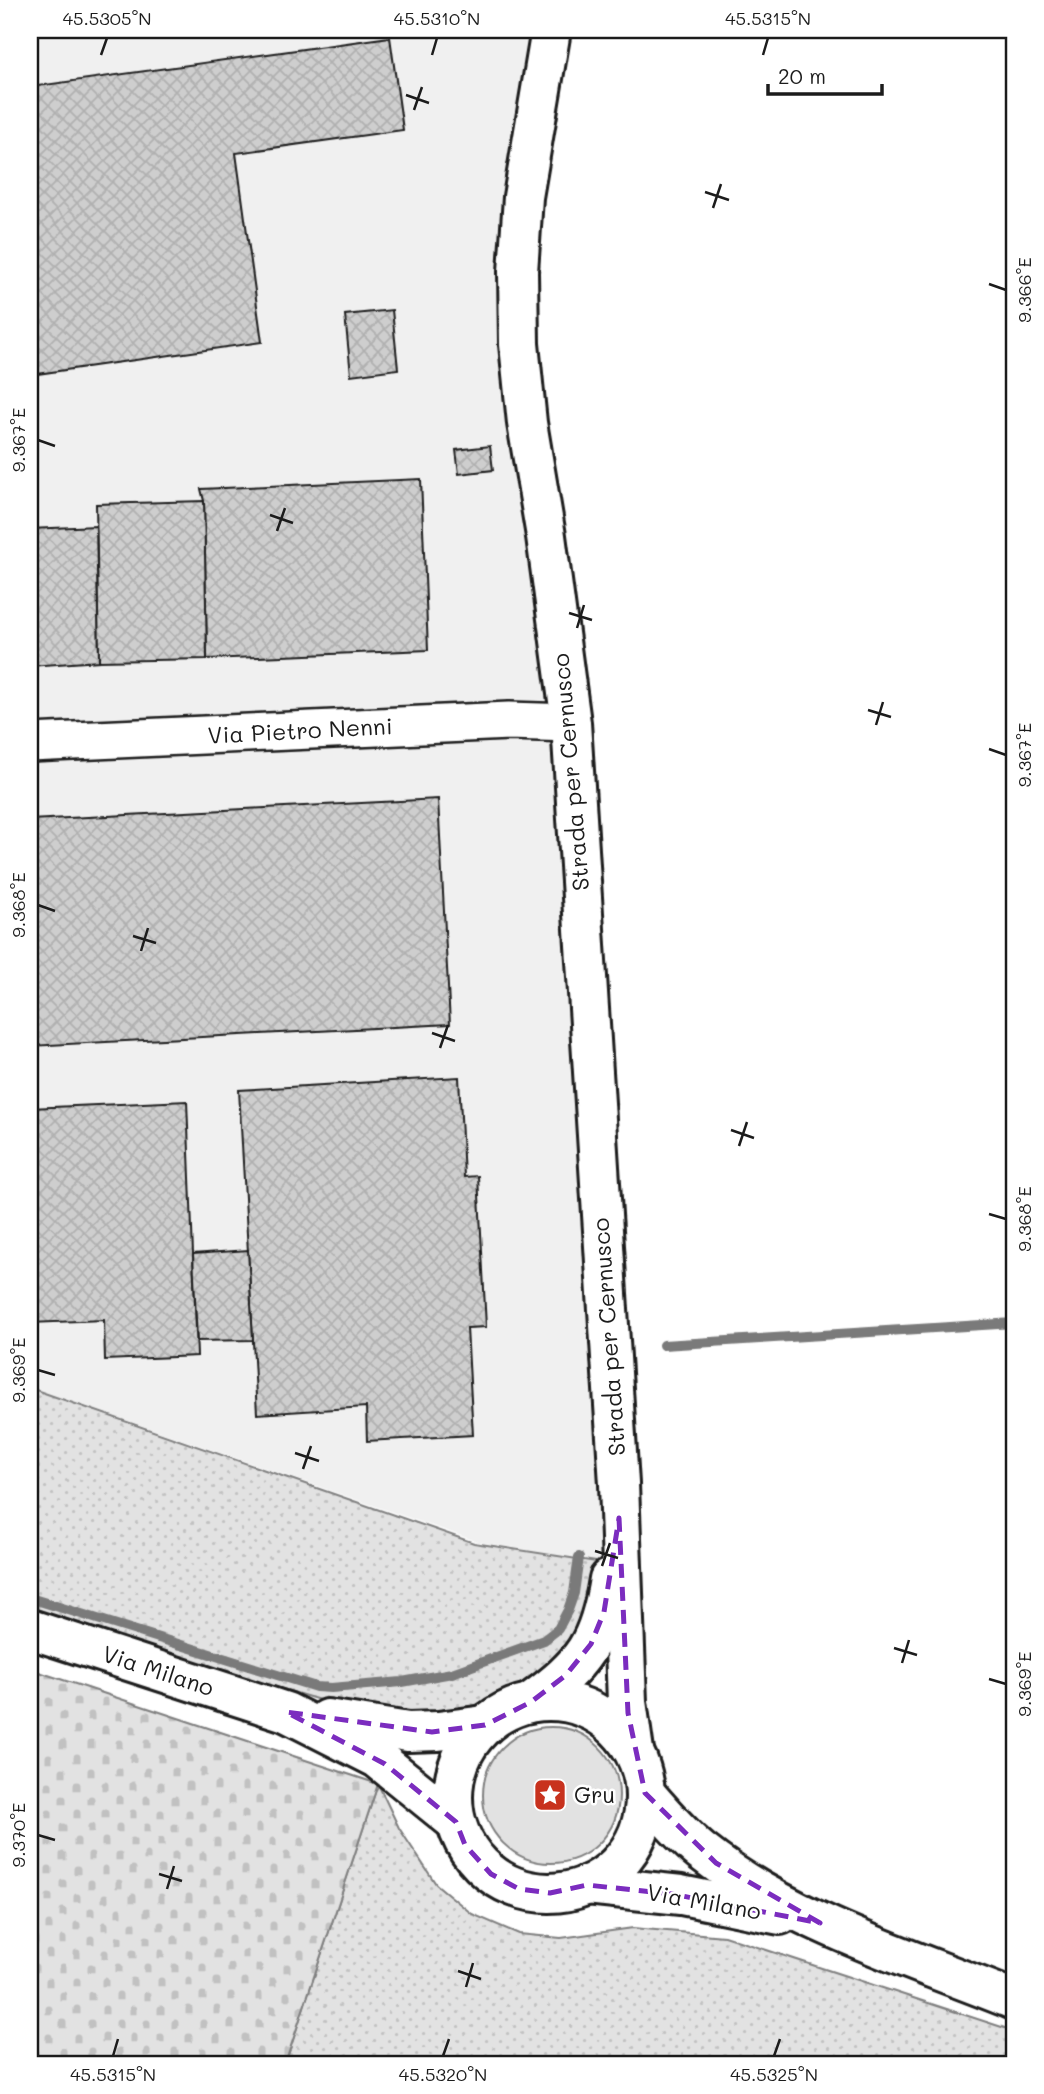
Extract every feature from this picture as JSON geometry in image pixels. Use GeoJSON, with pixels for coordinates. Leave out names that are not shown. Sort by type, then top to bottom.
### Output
{"type":"FeatureCollection","features":[{"type":"Feature","properties":{"kind":"street","name":"Strada per Cernusco"},"geometry":{"type":"LineString","coordinates":[[551,30],[523,197],[518,272],[519,344],[525,410],[546,537],[571,723],[619,1518],[627,1702],[634,1751]]}},
{"type":"Feature","properties":{"kind":"street","name":"Via Pietro Nenni"},"geometry":{"type":"LineString","coordinates":[[30,743],[509,721],[571,723]]}},
{"type":"Feature","properties":{"kind":"street","name":"Strada per Cernusco"},"geometry":{"type":"LineString","coordinates":[[531,1702],[566,1675],[591,1644],[604,1612],[619,1518]]}},
{"type":"Feature","properties":{"kind":"street","name":"Via Milano"},"geometry":{"type":"LineString","coordinates":[[30,1629],[286,1713],[377,1758],[456,1822]]}},
{"type":"Feature","properties":{"kind":"street","name":"Via Milano"},"geometry":{"type":"LineString","coordinates":[[587,1885],[616,1866],[631,1848],[642,1822],[645,1793],[643,1775],[634,1751],[618,1729],[585,1706],[558,1700],[512,1707],[485,1725],[466,1748],[456,1769],[453,1799],[456,1822],[472,1856],[491,1874],[507,1884],[531,1892],[550,1893],[587,1885],[711,1899],[820,1923]]}},
{"type":"Feature","properties":{"kind":"street","name":"Via Milano"},"geometry":{"type":"LineString","coordinates":[[286,1713],[400,1731],[438,1731],[485,1725]]}},
{"type":"Feature","properties":{"kind":"street","name":"Via Milano"},"geometry":{"type":"LineString","coordinates":[[645,1793],[689,1840],[716,1863],[820,1923],[1014,2000]]}},
{"type":"Feature","properties":{"kind":"highlighted area"},"geometry":{"type":"Polygon","coordinates":[[[619,1518],[628,1713],[645,1793],[716,1863],[820,1923],[672,1894],[587,1885],[550,1893],[519,1889],[491,1874],[465,1845],[456,1822],[385,1764],[286,1712],[432,1732],[485,1725],[531,1702],[566,1675],[591,1644],[604,1612],[619,1518]]]}},
{"type":"Feature","properties":{"kind":"shaded area"},"geometry":{"type":"Polygon","coordinates":[[[30,30],[550,30],[516,271],[573,729],[614,1565],[479,1542],[30,1387],[30,30]]]}},
{"type":"Feature","properties":{"kind":"green space"},"geometry":{"type":"Polygon","coordinates":[[[30,1388],[474,1543],[603,1563],[570,1657],[498,1696],[459,1711],[439,1716],[401,1718],[370,1715],[30,1614],[30,1388]]]}},
{"type":"Feature","properties":{"kind":"green space"},"geometry":{"type":"Polygon","coordinates":[[[30,1669],[378,1784],[285,2064],[30,2064],[30,1669]]]}},
{"type":"Feature","properties":{"kind":"green space"},"geometry":{"type":"Polygon","coordinates":[[[551,1727],[577,1732],[599,1747],[614,1769],[619,1795],[614,1821],[599,1843],[577,1858],[551,1863],[525,1858],[503,1843],[488,1821],[483,1795],[488,1769],[503,1747],[525,1732],[551,1727]]]}},
{"type":"Feature","properties":{"kind":"green space"},"geometry":{"type":"Polygon","coordinates":[[[378,1784],[399,1828],[436,1884],[472,1914],[519,1934],[561,1938],[633,1928],[724,1936],[1014,2031],[1014,2064],[285,2064],[378,1784]]]}},
{"type":"Feature","properties":{"kind":"building"},"geometry":{"type":"Polygon","coordinates":[[[390,37],[403,130],[236,153],[262,342],[30,375],[30,87],[390,37]]]}},
{"type":"Feature","properties":{"kind":"building"},"geometry":{"type":"Polygon","coordinates":[[[392,310],[398,369],[351,375],[345,315],[392,310]]]}},
{"type":"Feature","properties":{"kind":"building"},"geometry":{"type":"Polygon","coordinates":[[[490,446],[493,470],[459,474],[456,450],[490,446]]]}},
{"type":"Feature","properties":{"kind":"building"},"geometry":{"type":"Polygon","coordinates":[[[421,479],[428,650],[207,659],[204,501],[201,489],[421,479]]]}},
{"type":"Feature","properties":{"kind":"building"},"geometry":{"type":"Polygon","coordinates":[[[204,501],[207,659],[99,661],[96,504],[204,501]]]}},
{"type":"Feature","properties":{"kind":"building"},"geometry":{"type":"Polygon","coordinates":[[[96,526],[99,661],[30,666],[30,529],[96,526]]]}},
{"type":"Feature","properties":{"kind":"building"},"geometry":{"type":"Polygon","coordinates":[[[438,799],[450,1024],[30,1046],[30,820],[438,799]]]}},
{"type":"Feature","properties":{"kind":"building"},"geometry":{"type":"Polygon","coordinates":[[[459,1077],[464,1177],[478,1176],[486,1327],[467,1328],[473,1435],[367,1441],[366,1407],[257,1414],[239,1090],[459,1077]]]}},
{"type":"Feature","properties":{"kind":"building"},"geometry":{"type":"Polygon","coordinates":[[[187,1101],[197,1356],[105,1360],[104,1320],[30,1323],[30,1108],[187,1101]]]}},
{"type":"Feature","properties":{"kind":"building"},"geometry":{"type":"Polygon","coordinates":[[[248,1250],[253,1340],[197,1341],[193,1254],[248,1250]]]}},
{"type":"Feature","properties":{"kind":"waterway"},"geometry":{"type":"LineString","coordinates":[[663,1345],[1014,1323]]}},
{"type":"Feature","properties":{"kind":"waterway"},"geometry":{"type":"LineString","coordinates":[[30,1598],[316,1687],[331,1688],[402,1682],[452,1673],[544,1640],[558,1629],[568,1610],[574,1593],[579,1557]]}},
{"type":"Feature","properties":{"kind":"place","name":"Gru"},"geometry":{"type":"Point","coordinates":[550,1795]}}]}
